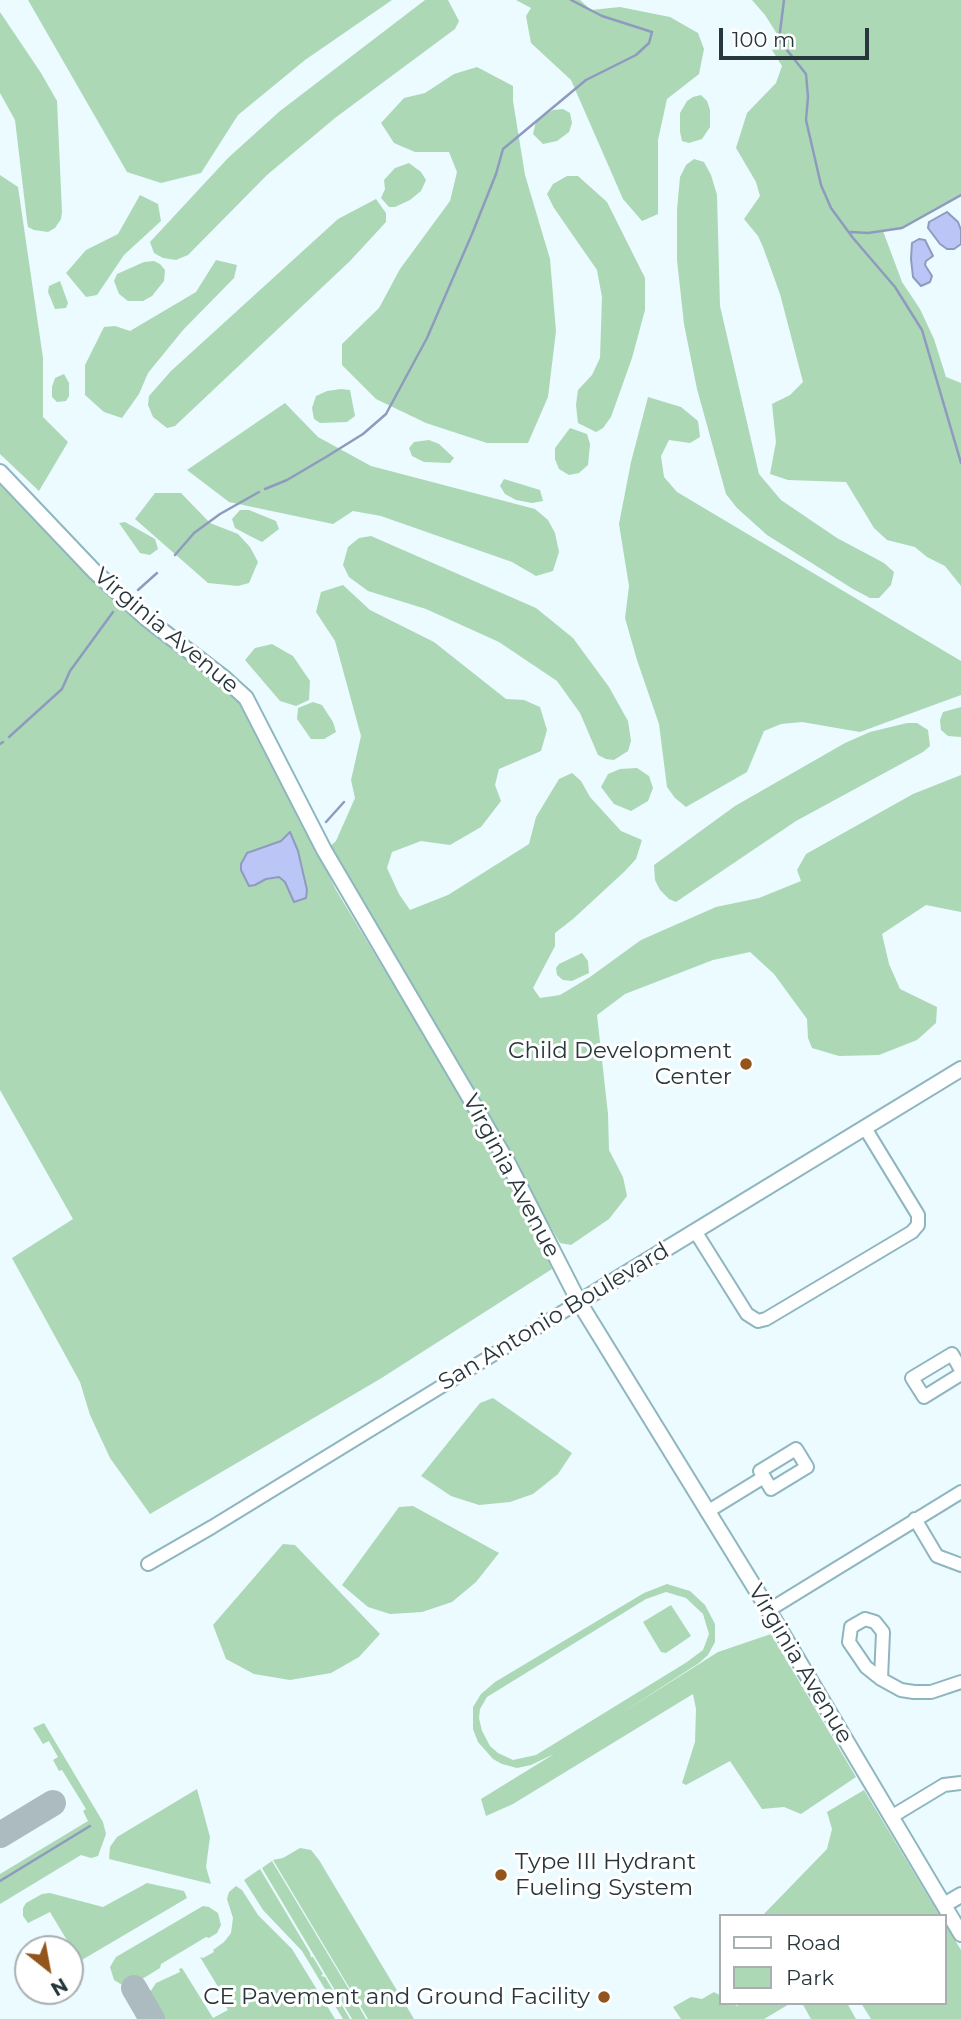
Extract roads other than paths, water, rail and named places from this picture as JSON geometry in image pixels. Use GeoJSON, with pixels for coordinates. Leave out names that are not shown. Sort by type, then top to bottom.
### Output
{"type":"FeatureCollection","features":[{"type":"Feature","properties":{"kind":"street","name":"Virginia Avenue"},"geometry":{"type":"LineString","coordinates":[[0,472],[94,572],[146,620],[224,678],[246,698],[324,850],[508,1163],[579,1302],[768,1610],[961,1934]]}},
{"type":"Feature","properties":{"kind":"street","name":"San Antonio Boulevard"},"geometry":{"type":"LineString","coordinates":[[148,1564],[961,1069]]}},
{"type":"Feature","properties":{"kind":"street"},"geometry":{"type":"LineString","coordinates":[[695,1231],[747,1314],[758,1321],[766,1319],[912,1232],[918,1225],[918,1215],[865,1128]]}},
{"type":"Feature","properties":{"kind":"street"},"geometry":{"type":"LineString","coordinates":[[707,1512],[764,1477]]}},
{"type":"Feature","properties":{"kind":"street"},"geometry":{"type":"LineString","coordinates":[[768,1610],[961,1492]]}},
{"type":"Feature","properties":{"kind":"street"},"geometry":{"type":"LineString","coordinates":[[915,1519],[937,1556],[961,1565]]}},
{"type":"Feature","properties":{"kind":"street"},"geometry":{"type":"LineString","coordinates":[[881,1679],[901,1690],[914,1692],[931,1692],[961,1682]]}},
{"type":"Feature","properties":{"kind":"street"},"geometry":{"type":"LineString","coordinates":[[891,1817],[944,1785],[961,1783]]}},
{"type":"Feature","properties":{"kind":"street"},"geometry":{"type":"LineString","coordinates":[[944,1905],[961,1895]]}},
{"type":"Feature","properties":{"kind":"water"},"geometry":{"type":"Polygon","coordinates":[[[947,212],[958,222],[961,230],[961,244],[954,249],[947,249],[940,244],[928,228],[929,222],[947,212]]]}},
{"type":"Feature","properties":{"kind":"water"},"geometry":{"type":"Polygon","coordinates":[[[919,239],[925,240],[933,256],[925,265],[932,276],[930,282],[921,286],[913,277],[911,259],[912,243],[919,239]]]}},
{"type":"Feature","properties":{"kind":"water"},"geometry":{"type":"Polygon","coordinates":[[[290,832],[298,851],[307,890],[306,898],[294,902],[285,882],[279,877],[249,886],[241,870],[247,853],[281,841],[290,832]]]}},
{"type":"Feature","properties":{"kind":"waterway"},"geometry":{"type":"LineString","coordinates":[[265,489],[287,480],[326,457],[363,434],[386,414],[427,338],[472,234],[503,149],[586,80],[636,55],[649,43],[652,32],[602,16],[571,0]]}},
{"type":"Feature","properties":{"kind":"waterway"},"geometry":{"type":"LineString","coordinates":[[784,0],[779,40],[806,74],[806,120],[821,185],[831,208],[895,287],[922,330],[961,463]]}},
{"type":"Feature","properties":{"kind":"waterway"},"geometry":{"type":"LineString","coordinates":[[851,232],[868,233],[902,228],[961,195]]}},
{"type":"Feature","properties":{"kind":"waterway"},"geometry":{"type":"LineString","coordinates":[[175,555],[194,533],[220,514],[259,492]]}},
{"type":"Feature","properties":{"kind":"waterway"},"geometry":{"type":"LineString","coordinates":[[138,590],[157,573]]}},
{"type":"Feature","properties":{"kind":"waterway"},"geometry":{"type":"LineString","coordinates":[[9,737],[62,689],[70,671],[113,612]]}},
{"type":"Feature","properties":{"kind":"waterway"},"geometry":{"type":"LineString","coordinates":[[326,822],[344,802]]}},
{"type":"Feature","properties":{"kind":"waterway"},"geometry":{"type":"LineString","coordinates":[[0,1881],[90,1826]]}},
{"type":"Feature","properties":{"kind":"place","name":"Child Development Center"},"geometry":{"type":"Point","coordinates":[746,1064]}},
{"type":"Feature","properties":{"kind":"place","name":"Type III Hydrant Fueling System"},"geometry":{"type":"Point","coordinates":[501,1875]}},
{"type":"Feature","properties":{"kind":"place","name":"CE Pavement and Ground Facility"},"geometry":{"type":"Point","coordinates":[604,1997]}}]}
